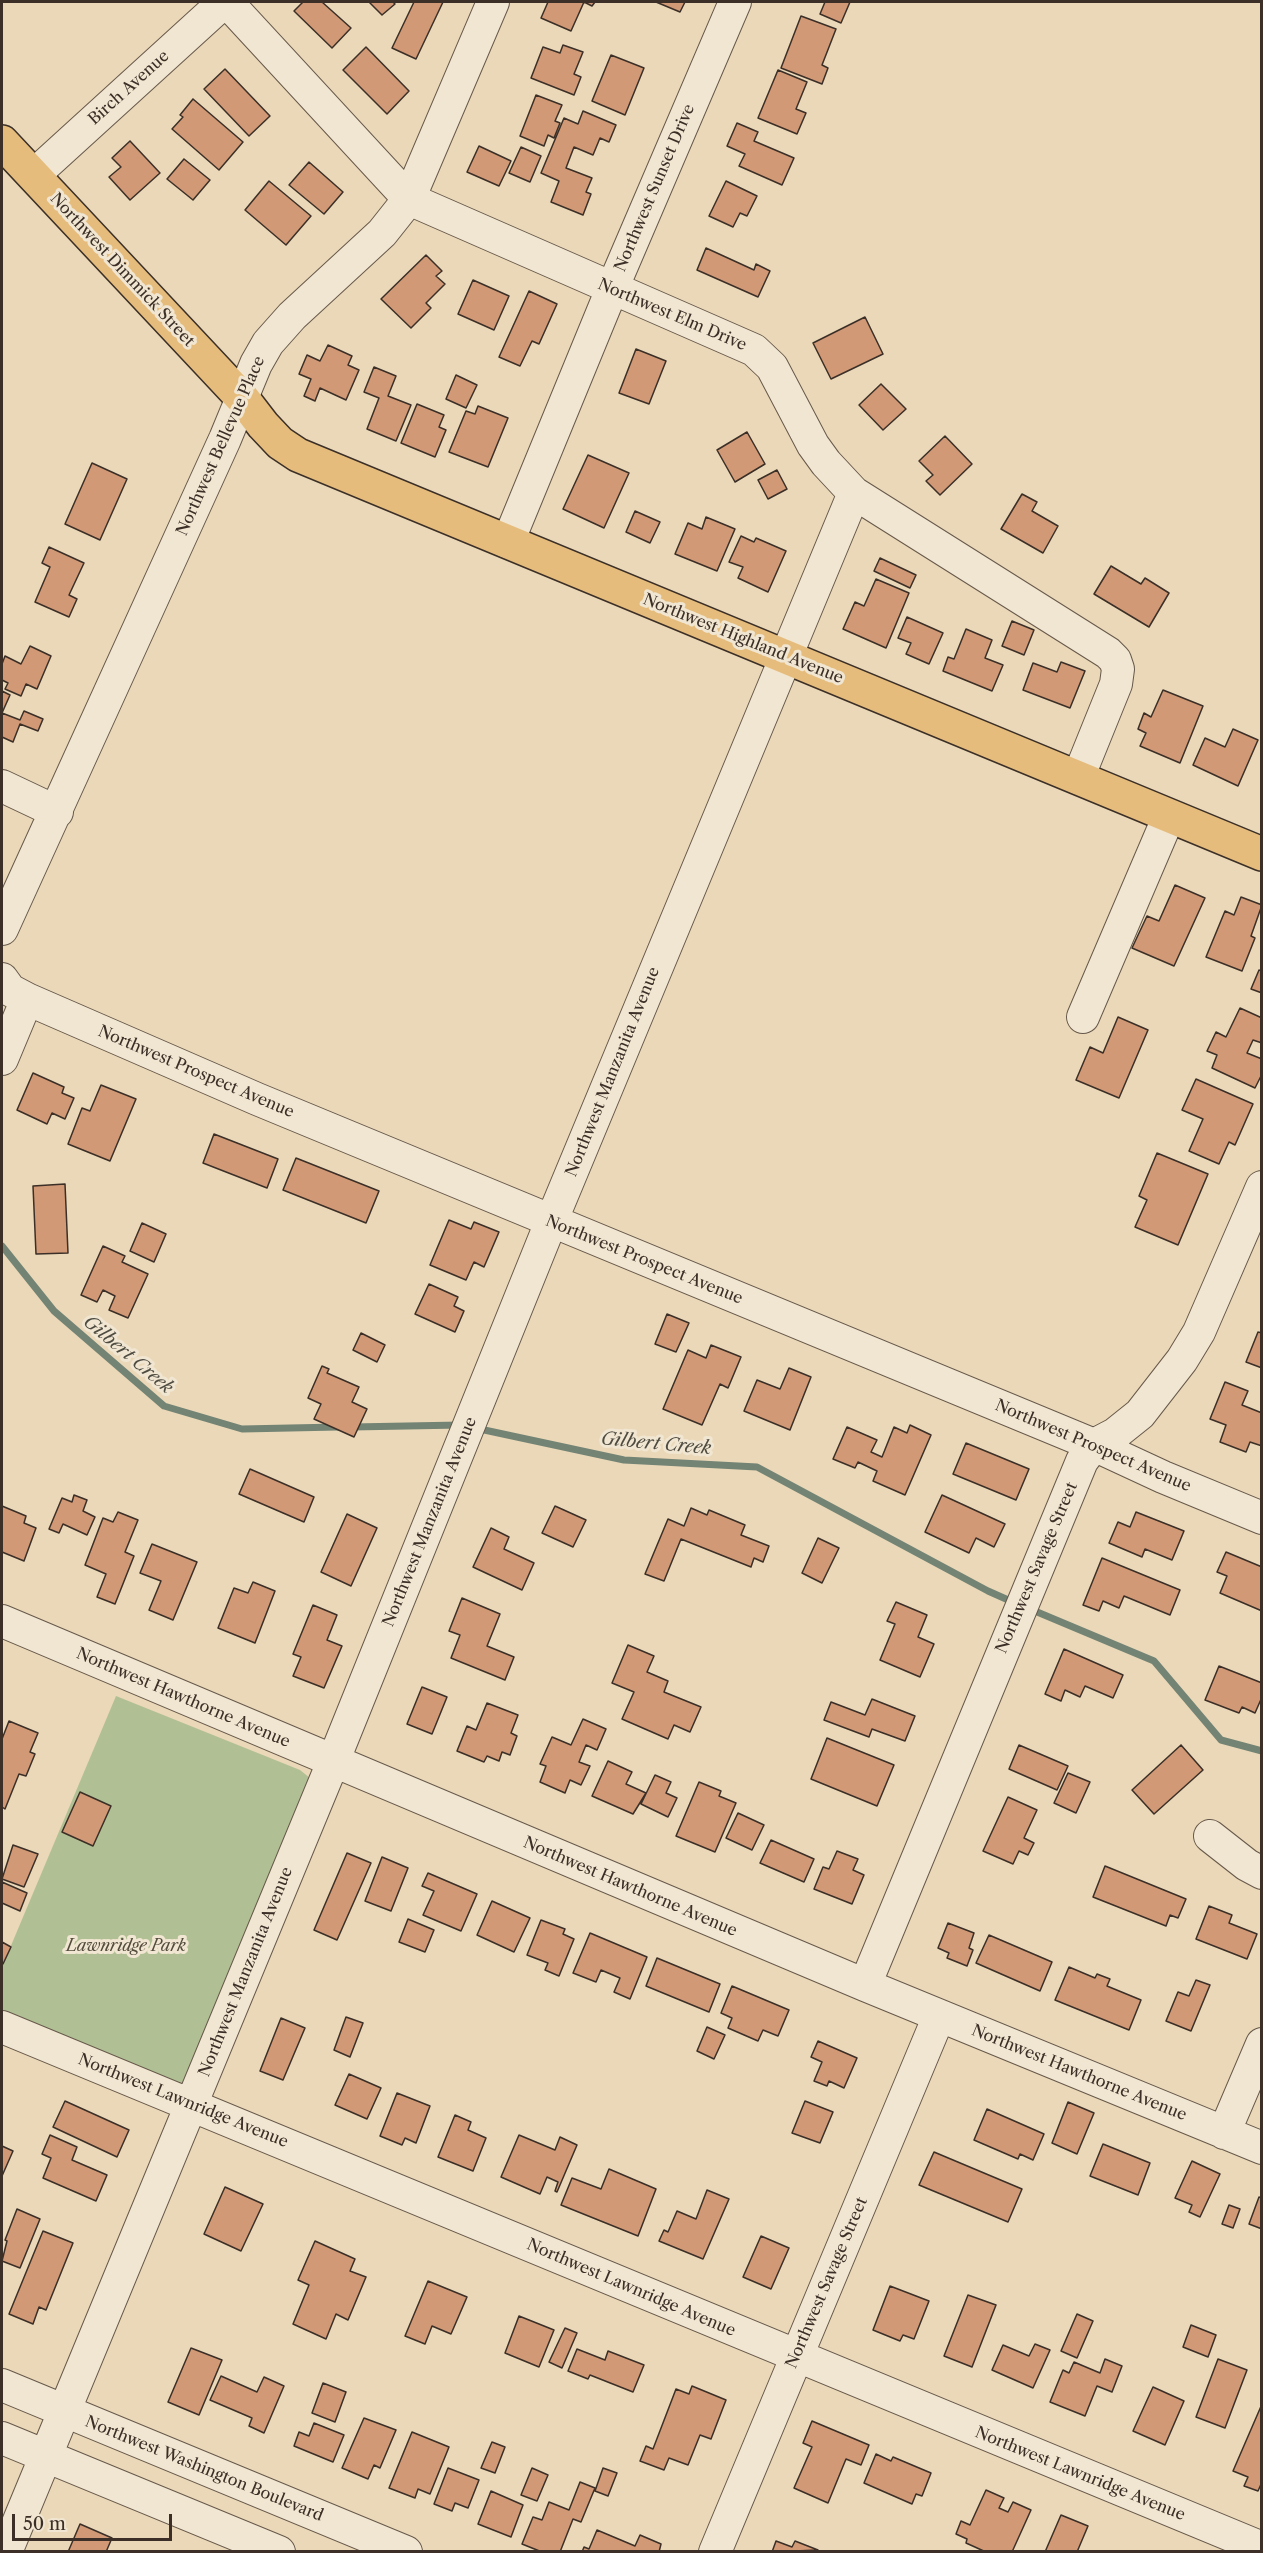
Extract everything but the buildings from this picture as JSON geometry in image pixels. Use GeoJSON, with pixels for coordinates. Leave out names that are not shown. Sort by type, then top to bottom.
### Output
{"type":"FeatureCollection","features":[{"type":"Feature","properties":{"kind":"main road","name":"Northwest Dimmick Street"},"geometry":{"type":"LineString","coordinates":[[2,142],[243,399]]}},
{"type":"Feature","properties":{"kind":"main road","name":"Northwest Highland Avenue"},"geometry":{"type":"LineString","coordinates":[[243,399],[280,443],[298,455],[1262,854]]}},
{"type":"Feature","properties":{"kind":"street","name":"Birch Avenue"},"geometry":{"type":"LineString","coordinates":[[34,175],[225,2]]}},
{"type":"Feature","properties":{"kind":"street","name":"Northwest Elm Drive"},"geometry":{"type":"LineString","coordinates":[[225,2],[409,199],[754,351],[764,358],[785,389],[813,445],[826,463],[854,493],[1108,653],[1115,660],[1118,669],[1116,684],[1078,777]]}},
{"type":"Feature","properties":{"kind":"street","name":"Northwest Bellevue Place"},"geometry":{"type":"LineString","coordinates":[[2,929],[268,343],[292,316],[382,233],[409,199],[493,2]]}},
{"type":"Feature","properties":{"kind":"street","name":"Northwest Sunset Drive"},"geometry":{"type":"LineString","coordinates":[[508,542],[612,289],[735,2]]}},
{"type":"Feature","properties":{"kind":"street","name":"Northwest Manzanita Avenue"},"geometry":{"type":"LineString","coordinates":[[6,2552],[333,1762],[551,1222],[854,493]]}},
{"type":"Feature","properties":{"kind":"street"},"geometry":{"type":"LineString","coordinates":[[2,786],[57,812]]}},
{"type":"Feature","properties":{"kind":"street"},"geometry":{"type":"LineString","coordinates":[[1083,1017],[1169,816]]}},
{"type":"Feature","properties":{"kind":"street"},"geometry":{"type":"LineString","coordinates":[[2,979],[10,990],[27,999],[2,1059]]}},
{"type":"Feature","properties":{"kind":"street","name":"Northwest Prospect Avenue"},"geometry":{"type":"LineString","coordinates":[[27,999],[551,1222],[1094,1445],[1162,1477],[1262,1518]]}},
{"type":"Feature","properties":{"kind":"street","name":"Northwest Savage Street"},"geometry":{"type":"LineString","coordinates":[[865,1985],[1046,1542],[1082,1461],[1094,1445],[1115,1434],[1140,1414],[1182,1360],[1199,1332],[1262,1187]]}},
{"type":"Feature","properties":{"kind":"street","name":"Northwest Hawthorne Avenue"},"geometry":{"type":"LineString","coordinates":[[2,1621],[939,2016],[1262,2148]]}},
{"type":"Feature","properties":{"kind":"street"},"geometry":{"type":"LineString","coordinates":[[1209,1836],[1247,1865],[1262,1873]]}},
{"type":"Feature","properties":{"kind":"street","name":"Northwest Savage Street"},"geometry":{"type":"LineString","coordinates":[[715,2552],[939,2016]]}},
{"type":"Feature","properties":{"kind":"street","name":"Northwest Lawnridge Avenue"},"geometry":{"type":"LineString","coordinates":[[2,2027],[1262,2548]]}},
{"type":"Feature","properties":{"kind":"street"},"geometry":{"type":"LineString","coordinates":[[1224,2133],[1262,2044]]}},
{"type":"Feature","properties":{"kind":"street","name":"Northwest Washington Boulevard"},"geometry":{"type":"LineString","coordinates":[[2,2385],[369,2544],[406,2552]]}},
{"type":"Feature","properties":{"kind":"street"},"geometry":{"type":"LineString","coordinates":[[2,2438],[279,2552]]}},
{"type":"Feature","properties":{"kind":"green space","name":"Lawnridge Park"},"geometry":{"type":"Polygon","coordinates":[[[116,1696],[300,1770],[310,1778],[183,2087],[2,2016],[2,1967],[116,1696]]]}},
{"type":"Feature","properties":{"kind":"waterway","name":"Gilbert Creek"},"geometry":{"type":"LineString","coordinates":[[2,1246],[54,1311],[164,1406],[242,1429],[338,1427]]}},
{"type":"Feature","properties":{"kind":"waterway","name":"Gilbert Creek"},"geometry":{"type":"LineString","coordinates":[[352,1427],[461,1425]]}},
{"type":"Feature","properties":{"kind":"waterway","name":"Gilbert Creek"},"geometry":{"type":"LineString","coordinates":[[475,1428],[624,1460],[757,1467],[988,1591],[1015,1603]]}},
{"type":"Feature","properties":{"kind":"waterway","name":"Gilbert Creek"},"geometry":{"type":"LineString","coordinates":[[1030,1609],[1154,1661],[1221,1740],[1262,1751]]}}]}
